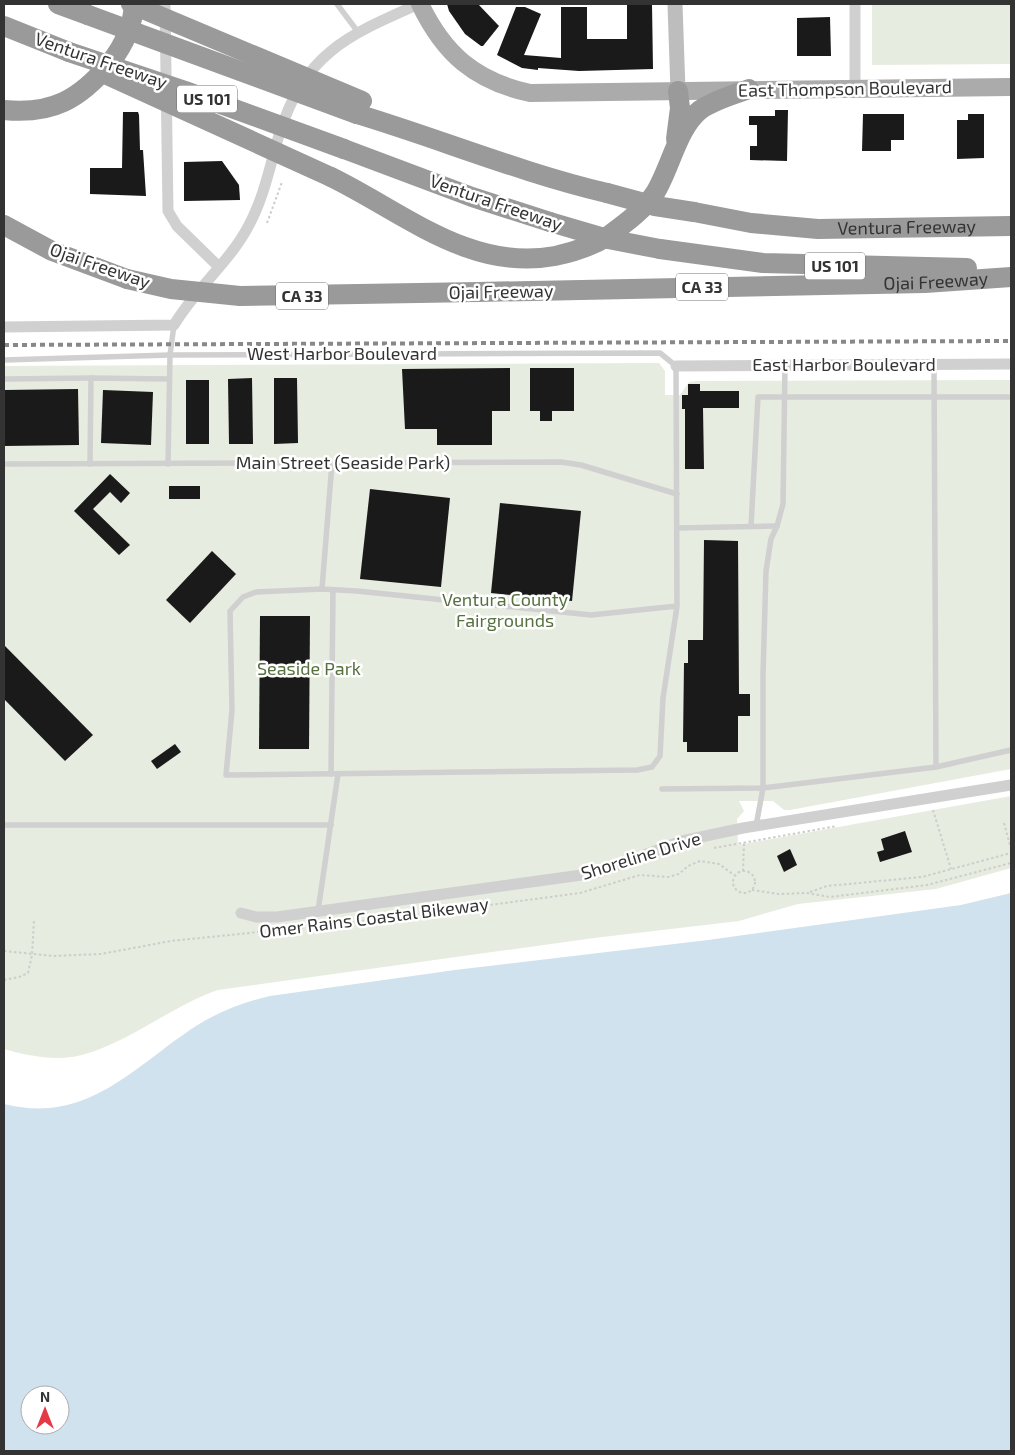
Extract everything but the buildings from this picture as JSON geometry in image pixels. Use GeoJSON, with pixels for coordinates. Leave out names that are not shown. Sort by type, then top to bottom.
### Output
{"type":"FeatureCollection","features":[{"type":"Feature","properties":{"kind":"highway","name":"US 101"},"geometry":{"type":"LineString","coordinates":[[58,4],[359,107]]}},
{"type":"Feature","properties":{"kind":"highway"},"geometry":{"type":"LineString","coordinates":[[4,110],[45,109],[72,99],[92,84],[121,49],[134,18],[133,4],[359,107]]}},
{"type":"Feature","properties":{"kind":"highway","name":"Ventura Freeway"},"geometry":{"type":"LineString","coordinates":[[4,26],[69,52],[185,90],[550,222],[608,239],[660,249],[763,263],[869,267],[1011,268]]}},
{"type":"Feature","properties":{"kind":"highway"},"geometry":{"type":"LineString","coordinates":[[69,52],[112,79],[331,177],[422,227],[479,253],[507,259],[543,258],[572,253],[596,244],[627,222],[653,196],[664,178],[675,148],[690,120],[699,111],[749,89]]}},
{"type":"Feature","properties":{"kind":"highway"},"geometry":{"type":"LineString","coordinates":[[675,148],[680,108],[678,91]]}},
{"type":"Feature","properties":{"kind":"highway","name":"Ventura Freeway"},"geometry":{"type":"LineString","coordinates":[[359,107],[429,136],[565,184],[655,206],[751,223],[818,229],[1011,226]]}},
{"type":"Feature","properties":{"kind":"highway","name":"Ojai Freeway"},"geometry":{"type":"LineString","coordinates":[[4,225],[52,251],[127,279],[172,289],[240,296],[925,283],[1011,277]]}},
{"type":"Feature","properties":{"kind":"main road","name":"East Thompson Boulevard"},"geometry":{"type":"LineString","coordinates":[[420,4],[432,28],[459,60],[482,77],[510,89],[530,93],[1011,87]]}},
{"type":"Feature","properties":{"kind":"main road"},"geometry":{"type":"LineString","coordinates":[[675,4],[678,91]]}},
{"type":"Feature","properties":{"kind":"street"},"geometry":{"type":"LineString","coordinates":[[165,4],[168,211],[177,226],[218,266]]}},
{"type":"Feature","properties":{"kind":"street"},"geometry":{"type":"LineString","coordinates":[[4,327],[174,326],[192,296],[242,238],[254,214],[284,120],[299,86],[321,59],[358,32],[420,4]]}},
{"type":"Feature","properties":{"kind":"street"},"geometry":{"type":"LineString","coordinates":[[855,4],[855,88]]}},
{"type":"Feature","properties":{"kind":"street","name":"East Harbor Boulevard"},"geometry":{"type":"LineString","coordinates":[[676,366],[1011,364]]}},
{"type":"Feature","properties":{"kind":"street","name":"Shoreline Drive"},"geometry":{"type":"LineString","coordinates":[[241,913],[266,918],[596,873],[682,841],[756,826],[1011,785]]}},
{"type":"Feature","properties":{"kind":"lane"},"geometry":{"type":"LineString","coordinates":[[337,4],[358,32]]}},
{"type":"Feature","properties":{"kind":"lane"},"geometry":{"type":"LineString","coordinates":[[168,464],[170,344],[174,326]]}},
{"type":"Feature","properties":{"kind":"lane","name":"West Harbor Boulevard"},"geometry":{"type":"LineString","coordinates":[[4,360],[170,355],[660,353],[676,366]]}},
{"type":"Feature","properties":{"kind":"lane"},"geometry":{"type":"LineString","coordinates":[[934,364],[936,767]]}},
{"type":"Feature","properties":{"kind":"lane"},"geometry":{"type":"LineString","coordinates":[[756,826],[763,788],[763,658],[766,571],[771,538],[777,526],[783,504],[785,365]]}},
{"type":"Feature","properties":{"kind":"lane"},"geometry":{"type":"LineString","coordinates":[[676,366],[677,606],[663,698],[660,756],[652,767],[637,770],[226,775],[232,710],[230,611],[243,597],[256,592],[322,589],[591,615],[677,606]]}},
{"type":"Feature","properties":{"kind":"lane"},"geometry":{"type":"LineString","coordinates":[[90,464],[92,378]]}},
{"type":"Feature","properties":{"kind":"lane"},"geometry":{"type":"LineString","coordinates":[[4,380],[169,379]]}},
{"type":"Feature","properties":{"kind":"lane"},"geometry":{"type":"LineString","coordinates":[[751,526],[758,397],[1011,397]]}},
{"type":"Feature","properties":{"kind":"lane","name":"Main Street (Seaside Park)"},"geometry":{"type":"LineString","coordinates":[[4,464],[561,462],[580,465],[677,494]]}},
{"type":"Feature","properties":{"kind":"lane"},"geometry":{"type":"LineString","coordinates":[[322,589],[332,463]]}},
{"type":"Feature","properties":{"kind":"lane"},"geometry":{"type":"LineString","coordinates":[[677,528],[777,526]]}},
{"type":"Feature","properties":{"kind":"lane"},"geometry":{"type":"LineString","coordinates":[[318,911],[331,825],[334,774],[333,590]]}},
{"type":"Feature","properties":{"kind":"lane"},"geometry":{"type":"LineString","coordinates":[[662,789],[763,788],[936,767],[1011,750]]}},
{"type":"Feature","properties":{"kind":"lane"},"geometry":{"type":"LineString","coordinates":[[4,825],[331,825]]}},
{"type":"Feature","properties":{"kind":"path"},"geometry":{"type":"LineString","coordinates":[[267,223],[282,182]]}},
{"type":"Feature","properties":{"kind":"path"},"geometry":{"type":"LineString","coordinates":[[926,810],[933,810],[951,870]]}},
{"type":"Feature","properties":{"kind":"path"},"geometry":{"type":"LineString","coordinates":[[1004,823],[1011,849]]}},
{"type":"Feature","properties":{"kind":"path"},"geometry":{"type":"LineString","coordinates":[[714,848],[839,826]]}},
{"type":"Feature","properties":{"kind":"path"},"geometry":{"type":"LineString","coordinates":[[743,871],[744,843]]}},
{"type":"Feature","properties":{"kind":"path"},"geometry":{"type":"LineString","coordinates":[[808,893],[827,886],[906,879],[951,870],[1011,853]]}},
{"type":"Feature","properties":{"kind":"path","name":"Omer Rains Coastal Bikeway"},"geometry":{"type":"LineString","coordinates":[[4,951],[32,955],[101,954],[171,941],[384,919],[580,892],[640,875],[674,876],[688,866],[700,861],[719,864],[734,875]]}},
{"type":"Feature","properties":{"kind":"path"},"geometry":{"type":"LineString","coordinates":[[752,890],[755,878],[750,873],[743,871],[734,875],[732,882],[734,889],[744,894],[752,890],[779,894],[808,893],[830,897],[927,885],[1011,863]]}},
{"type":"Feature","properties":{"kind":"path"},"geometry":{"type":"LineString","coordinates":[[4,980],[24,976],[28,973],[32,955],[34,922]]}},
{"type":"Feature","properties":{"kind":"green space"},"geometry":{"type":"Polygon","coordinates":[[[872,4],[1011,4],[1011,64],[872,65],[872,4]]]}},
{"type":"Feature","properties":{"kind":"green space","name":"Ventura County Fairgrounds"},"geometry":{"type":"Polygon","coordinates":[[[659,363],[665,371],[665,395],[680,395],[689,382],[697,381],[1011,380],[1011,769],[790,810],[784,810],[773,801],[739,801],[744,811],[737,819],[738,845],[1011,796],[1011,868],[936,889],[798,904],[739,921],[594,938],[218,990],[182,1006],[127,1037],[72,1057],[55,1058],[29,1055],[4,1049],[4,366],[659,363]]]}},
{"type":"Feature","properties":{"kind":"water"},"geometry":{"type":"Polygon","coordinates":[[[1011,893],[1011,1451],[4,1451],[4,1104],[34,1108],[61,1106],[85,1099],[108,1088],[130,1074],[204,1021],[232,1008],[270,996],[455,970],[708,940],[961,905],[1011,893]]]}},
{"type":"Feature","properties":{"kind":"railway"},"geometry":{"type":"LineString","coordinates":[[4,345],[1011,341]]}},
{"type":"Feature","properties":{"kind":"park label","name":"Seaside Park"},"geometry":{"type":"Point","coordinates":[309,669]}}]}
